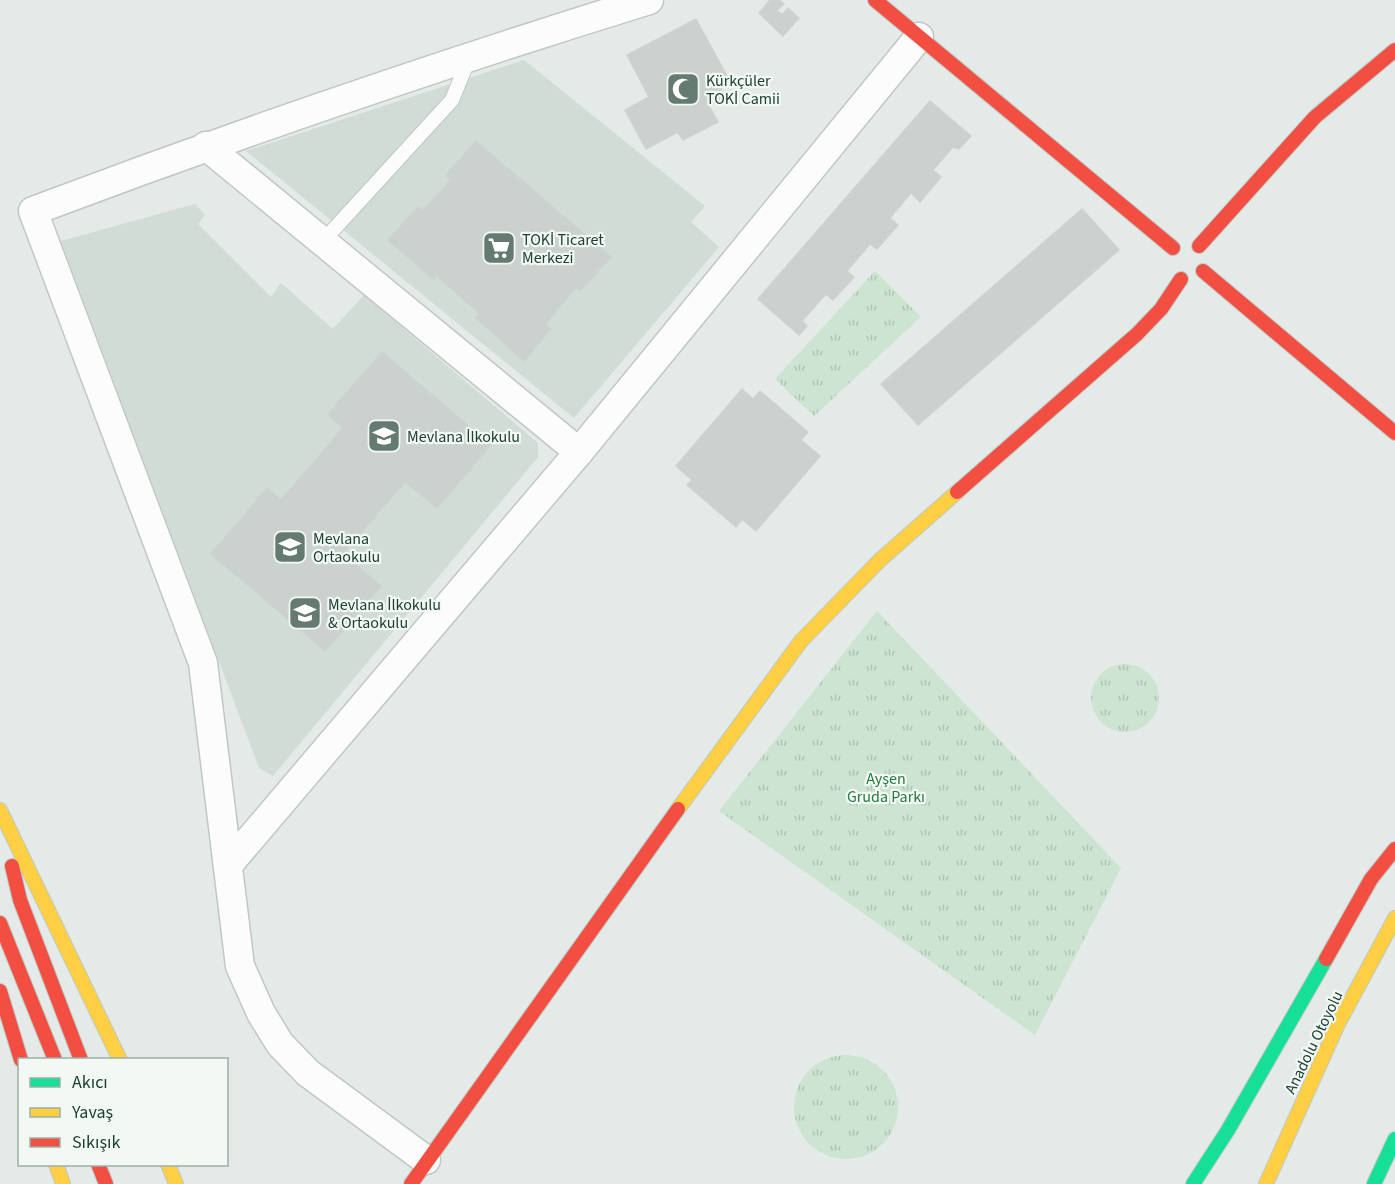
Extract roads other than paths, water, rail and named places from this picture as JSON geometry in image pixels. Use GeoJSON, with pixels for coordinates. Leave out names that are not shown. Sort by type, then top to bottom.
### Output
{"type":"FeatureCollection","features":[{"type":"Feature","properties":{"kind":"main road"},"geometry":{"type":"LineString","coordinates":[[411,1184],[426,1160],[801,641],[880,560],[1137,334],[1161,309],[1173,264],[1184,242],[1199,246],[1206,259],[1203,272],[1192,279],[1173,264],[875,0]]}},
{"type":"Feature","properties":{"kind":"main road"},"geometry":{"type":"LineString","coordinates":[[1199,246],[1286,144],[1325,105],[1395,50]]}},
{"type":"Feature","properties":{"kind":"main road"},"geometry":{"type":"LineString","coordinates":[[1203,272],[1395,433]]}},
{"type":"Feature","properties":{"kind":"main road"},"geometry":{"type":"LineString","coordinates":[[0,812],[20,900],[81,1058]]}},
{"type":"Feature","properties":{"kind":"main road"},"geometry":{"type":"LineString","coordinates":[[0,812],[120,1058]]}},
{"type":"Feature","properties":{"kind":"main road"},"geometry":{"type":"LineString","coordinates":[[1193,1184],[1228,1130],[1371,879],[1395,849]]}},
{"type":"Feature","properties":{"kind":"main road","name":"Anadolu Otoyolu"},"geometry":{"type":"LineString","coordinates":[[1266,1184],[1338,1024],[1395,918]]}},
{"type":"Feature","properties":{"kind":"main road"},"geometry":{"type":"LineString","coordinates":[[0,923],[55,1058]]}},
{"type":"Feature","properties":{"kind":"main road"},"geometry":{"type":"LineString","coordinates":[[0,991],[21,1058]]}},
{"type":"Feature","properties":{"kind":"main road"},"geometry":{"type":"LineString","coordinates":[[1374,1184],[1395,1139]]}},
{"type":"Feature","properties":{"kind":"main road"},"geometry":{"type":"LineString","coordinates":[[57,1166],[63,1184]]}},
{"type":"Feature","properties":{"kind":"main road"},"geometry":{"type":"LineString","coordinates":[[99,1166],[106,1184]]}},
{"type":"Feature","properties":{"kind":"main road"},"geometry":{"type":"LineString","coordinates":[[169,1166],[176,1184]]}},
{"type":"Feature","properties":{"kind":"street"},"geometry":{"type":"LineString","coordinates":[[426,1160],[308,1073],[280,1044],[261,1012],[240,966],[203,663],[33,212],[206,146],[470,56],[649,0]]}},
{"type":"Feature","properties":{"kind":"street"},"geometry":{"type":"LineString","coordinates":[[229,864],[579,452],[919,37]]}},
{"type":"Feature","properties":{"kind":"street"},"geometry":{"type":"LineString","coordinates":[[206,146],[579,452]]}},
{"type":"Feature","properties":{"kind":"lane"},"geometry":{"type":"LineString","coordinates":[[323,241],[452,100],[470,56]]}},
{"type":"Feature","properties":{"kind":"place","name":"Kürkçüler TOKİ Camii"},"geometry":{"type":"Point","coordinates":[683,89]}},
{"type":"Feature","properties":{"kind":"place","name":"TOKİ Ticaret Merkezi"},"geometry":{"type":"Point","coordinates":[499,248]}},
{"type":"Feature","properties":{"kind":"place","name":"Mevlana İlkokulu"},"geometry":{"type":"Point","coordinates":[384,436]}},
{"type":"Feature","properties":{"kind":"place","name":"Mevlana Ortaokulu"},"geometry":{"type":"Point","coordinates":[290,547]}},
{"type":"Feature","properties":{"kind":"place","name":"Mevlana İlkokulu & Ortaokulu"},"geometry":{"type":"Point","coordinates":[305,613]}},
{"type":"Feature","properties":{"kind":"park label","name":"Ayşen Gruda Parkı"},"geometry":{"type":"Point","coordinates":[886,787]}}]}
